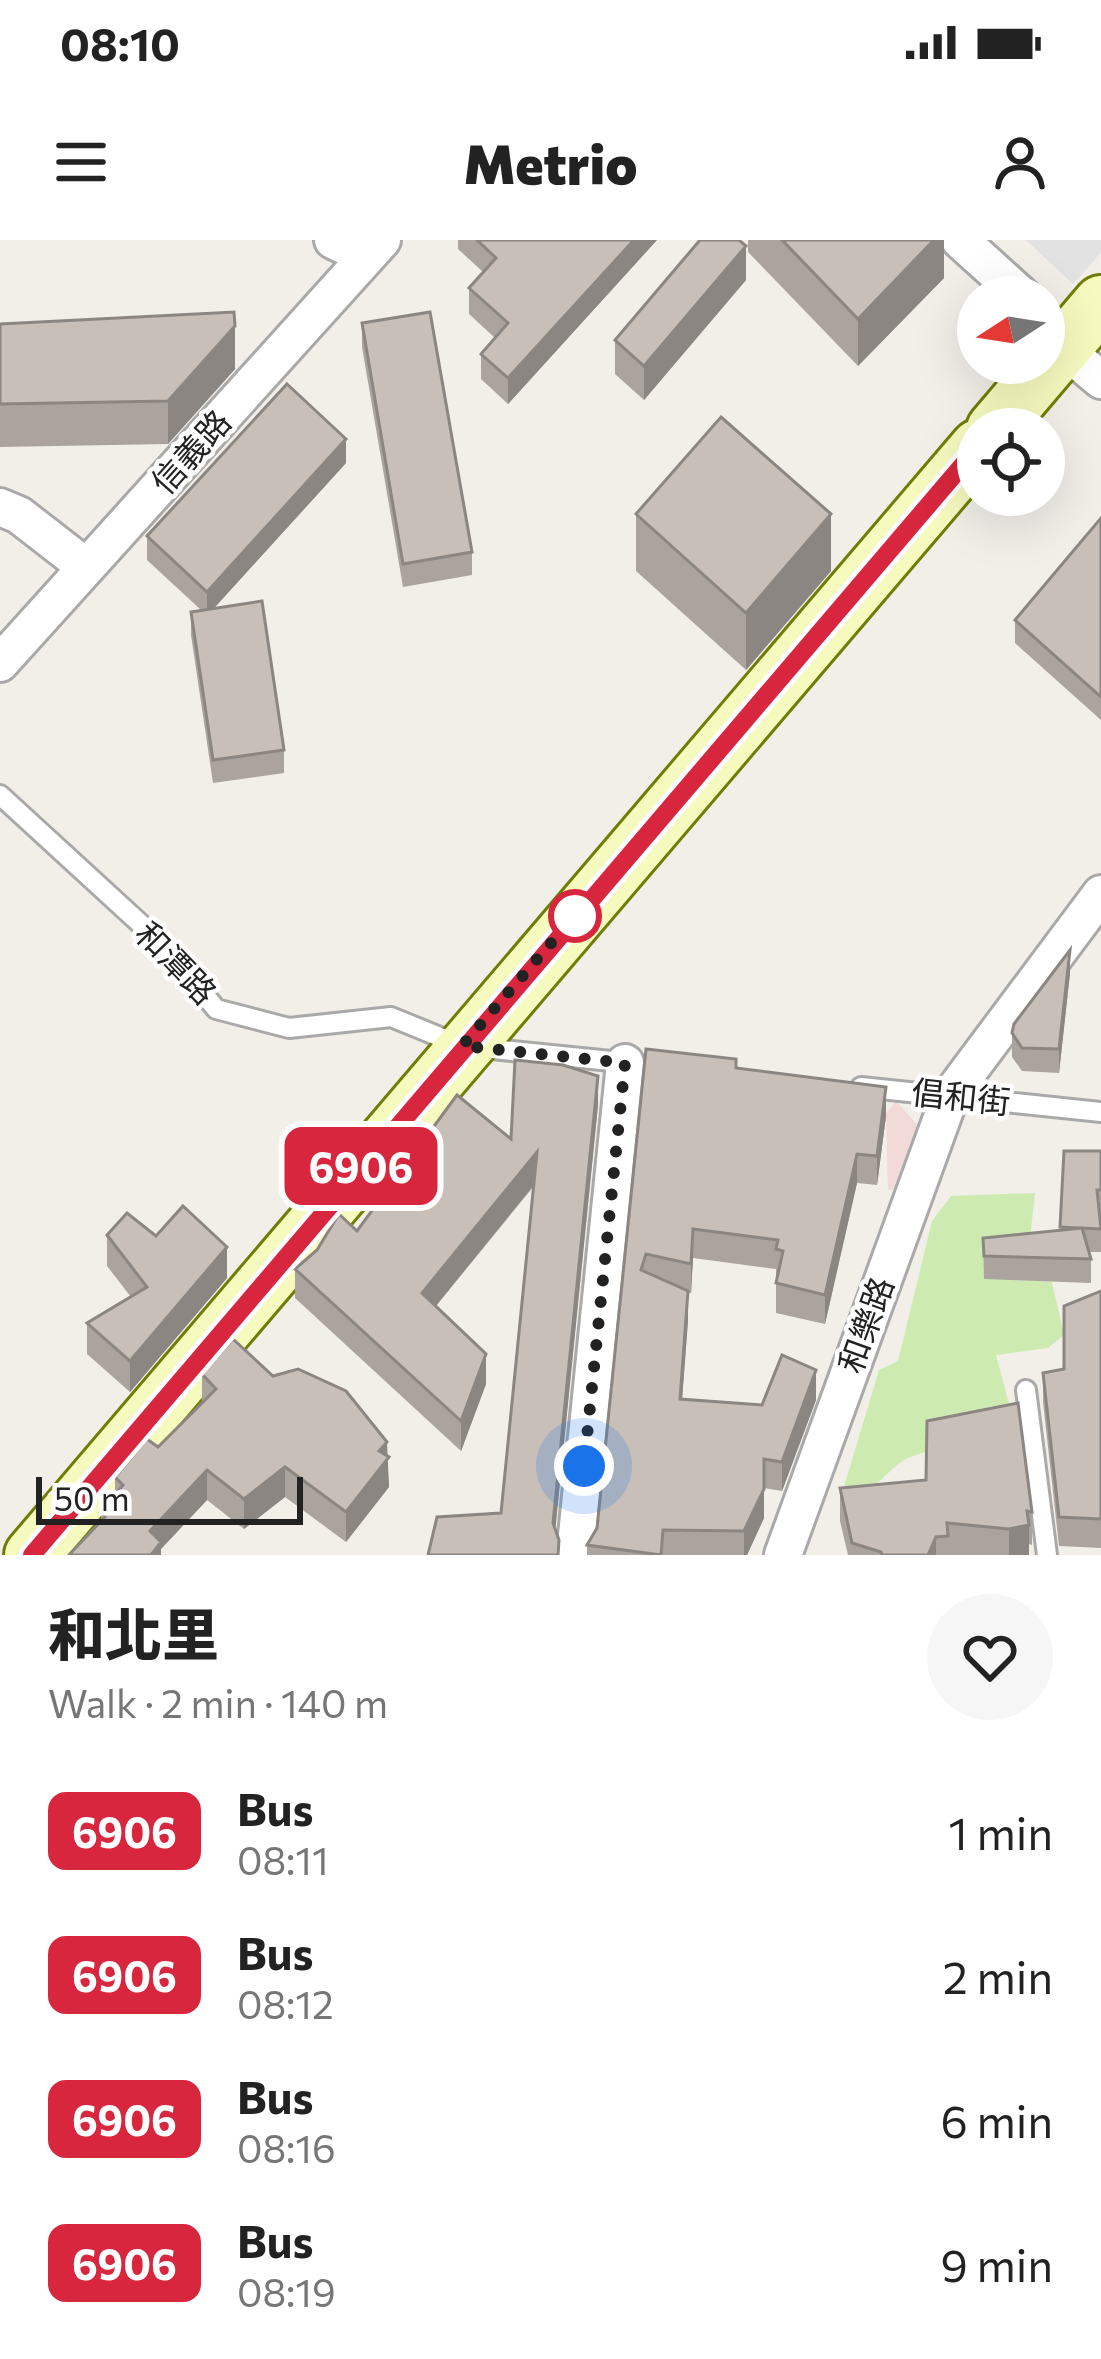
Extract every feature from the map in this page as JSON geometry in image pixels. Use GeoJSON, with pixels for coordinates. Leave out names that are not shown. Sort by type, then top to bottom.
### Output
{"type":"FeatureCollection","features":[{"type":"Feature","properties":{"kind":"street"},"geometry":{"type":"LineString","coordinates":[[333,240],[374,248]]}},
{"type":"Feature","properties":{"kind":"street"},"geometry":{"type":"LineString","coordinates":[[959,240],[999,276]]}},
{"type":"Feature","properties":{"kind":"street","name":"信義路"},"geometry":{"type":"LineString","coordinates":[[0,663],[374,248]]}},
{"type":"Feature","properties":{"kind":"street"},"geometry":{"type":"LineString","coordinates":[[1013,408],[1076,338]]}},
{"type":"Feature","properties":{"kind":"street"},"geometry":{"type":"LineString","coordinates":[[32,1555],[957,471]]}},
{"type":"Feature","properties":{"kind":"street"},"geometry":{"type":"LineString","coordinates":[[0,507],[19,515],[86,568]]}},
{"type":"Feature","properties":{"kind":"street","name":"和樂路"},"geometry":{"type":"LineString","coordinates":[[783,1555],[950,1096],[1101,894]]}},
{"type":"Feature","properties":{"kind":"street"},"geometry":{"type":"LineString","coordinates":[[574,1555],[639,1064]]}},
{"type":"Feature","properties":{"kind":"lane","name":"和潭路"},"geometry":{"type":"LineString","coordinates":[[0,795],[169,950],[215,1009],[289,1028],[391,1017],[462,1046]]}},
{"type":"Feature","properties":{"kind":"lane"},"geometry":{"type":"LineString","coordinates":[[462,1046],[639,1064]]}},
{"type":"Feature","properties":{"kind":"lane","name":"倡和街"},"geometry":{"type":"LineString","coordinates":[[832,1084],[1101,1112]]}},
{"type":"Feature","properties":{"kind":"lane"},"geometry":{"type":"LineString","coordinates":[[1026,1390],[1047,1555]]}},
{"type":"Feature","properties":{"kind":"shaded area"},"geometry":{"type":"Polygon","coordinates":[[[1026,240],[1101,240],[1101,253],[1073,284],[1026,240]]]}},
{"type":"Feature","properties":{"kind":"shaded area"},"geometry":{"type":"Polygon","coordinates":[[[896,1101],[923,1131],[904,1188],[888,1190],[886,1113],[896,1101]]]}},
{"type":"Feature","properties":{"kind":"green space"},"geometry":{"type":"Polygon","coordinates":[[[1035,1193],[1028,1257],[1014,1280],[1052,1282],[1064,1335],[1048,1348],[996,1355],[1015,1426],[913,1456],[862,1495],[840,1500],[879,1370],[898,1361],[932,1221],[951,1196],[1035,1193]]]}},
{"type":"Feature","properties":{"kind":"building"},"geometry":{"type":"Polygon","coordinates":[[[477,240],[634,240],[508,378],[481,354],[508,323],[469,288],[496,258],[477,240]]]}},
{"type":"Feature","properties":{"kind":"building"},"geometry":{"type":"Polygon","coordinates":[[[700,240],[739,240],[746,246],[644,366],[615,340],[700,240]]]}},
{"type":"Feature","properties":{"kind":"building"},"geometry":{"type":"Polygon","coordinates":[[[782,240],[934,240],[858,319],[782,240]]]}},
{"type":"Feature","properties":{"kind":"building"},"geometry":{"type":"Polygon","coordinates":[[[234,312],[235,326],[168,401],[0,404],[0,324],[234,312]]]}},
{"type":"Feature","properties":{"kind":"building"},"geometry":{"type":"Polygon","coordinates":[[[430,312],[472,552],[403,564],[362,323],[430,312]]]}},
{"type":"Feature","properties":{"kind":"building"},"geometry":{"type":"Polygon","coordinates":[[[287,384],[346,439],[207,592],[147,536],[287,384]]]}},
{"type":"Feature","properties":{"kind":"building"},"geometry":{"type":"Polygon","coordinates":[[[721,417],[831,514],[746,613],[636,514],[721,417]]]}},
{"type":"Feature","properties":{"kind":"building"},"geometry":{"type":"Polygon","coordinates":[[[1101,518],[1101,697],[1015,620],[1101,518]]]}},
{"type":"Feature","properties":{"kind":"building"},"geometry":{"type":"Polygon","coordinates":[[[262,601],[284,750],[213,760],[191,612],[262,601]]]}},
{"type":"Feature","properties":{"kind":"building"},"geometry":{"type":"Polygon","coordinates":[[[1070,950],[1059,1049],[1022,1048],[1012,1033],[1014,1024],[1070,950]]]}},
{"type":"Feature","properties":{"kind":"building"},"geometry":{"type":"Polygon","coordinates":[[[646,1049],[736,1059],[736,1068],[886,1087],[877,1156],[857,1154],[825,1295],[776,1283],[783,1251],[776,1249],[778,1240],[693,1229],[691,1264],[646,1254],[641,1270],[688,1291],[680,1399],[762,1405],[782,1355],[816,1370],[782,1462],[764,1459],[764,1489],[744,1531],[663,1530],[661,1555],[587,1545],[597,1528],[646,1049]]]}},
{"type":"Feature","properties":{"kind":"building"},"geometry":{"type":"Polygon","coordinates":[[[515,1060],[563,1065],[598,1076],[553,1523],[558,1555],[428,1555],[437,1517],[501,1513],[537,1152],[422,1293],[486,1354],[461,1421],[295,1269],[317,1250],[339,1214],[357,1231],[457,1095],[511,1139],[515,1060]]]}},
{"type":"Feature","properties":{"kind":"building"},"geometry":{"type":"Polygon","coordinates":[[[1064,1151],[1101,1151],[1101,1190],[1097,1190],[1101,1229],[1060,1227],[1064,1151]]]}},
{"type":"Feature","properties":{"kind":"building"},"geometry":{"type":"Polygon","coordinates":[[[183,1206],[227,1247],[130,1361],[87,1323],[147,1287],[107,1235],[127,1213],[156,1236],[183,1206]]]}},
{"type":"Feature","properties":{"kind":"building"},"geometry":{"type":"Polygon","coordinates":[[[1082,1228],[1091,1259],[984,1256],[983,1238],[1082,1228]]]}},
{"type":"Feature","properties":{"kind":"building"},"geometry":{"type":"Polygon","coordinates":[[[1101,1291],[1101,1519],[1059,1517],[1043,1373],[1064,1369],[1064,1306],[1101,1291]]]}},
{"type":"Feature","properties":{"kind":"building"},"geometry":{"type":"Polygon","coordinates":[[[233,1339],[273,1376],[298,1369],[346,1391],[387,1442],[379,1451],[389,1457],[346,1512],[285,1467],[244,1499],[207,1470],[150,1531],[161,1542],[151,1555],[69,1555],[105,1517],[101,1512],[123,1485],[115,1477],[147,1439],[158,1447],[216,1389],[202,1374],[233,1339]]]}},
{"type":"Feature","properties":{"kind":"building"},"geometry":{"type":"Polygon","coordinates":[[[1018,1403],[1032,1512],[1027,1511],[1029,1525],[1009,1529],[947,1523],[948,1536],[936,1537],[928,1555],[882,1555],[852,1543],[840,1488],[926,1480],[927,1421],[1018,1403]]]}},
{"type":"Feature","properties":{"kind":"bus line","name":"6906"},"geometry":{"type":"LineString","coordinates":[[32,1555],[957,471]]}},
{"type":"Feature","properties":{"kind":"route"},"geometry":{"type":"LineString","coordinates":[[575,916],[584,905],[462,1046],[625,1063],[584,1466]]}}]}
